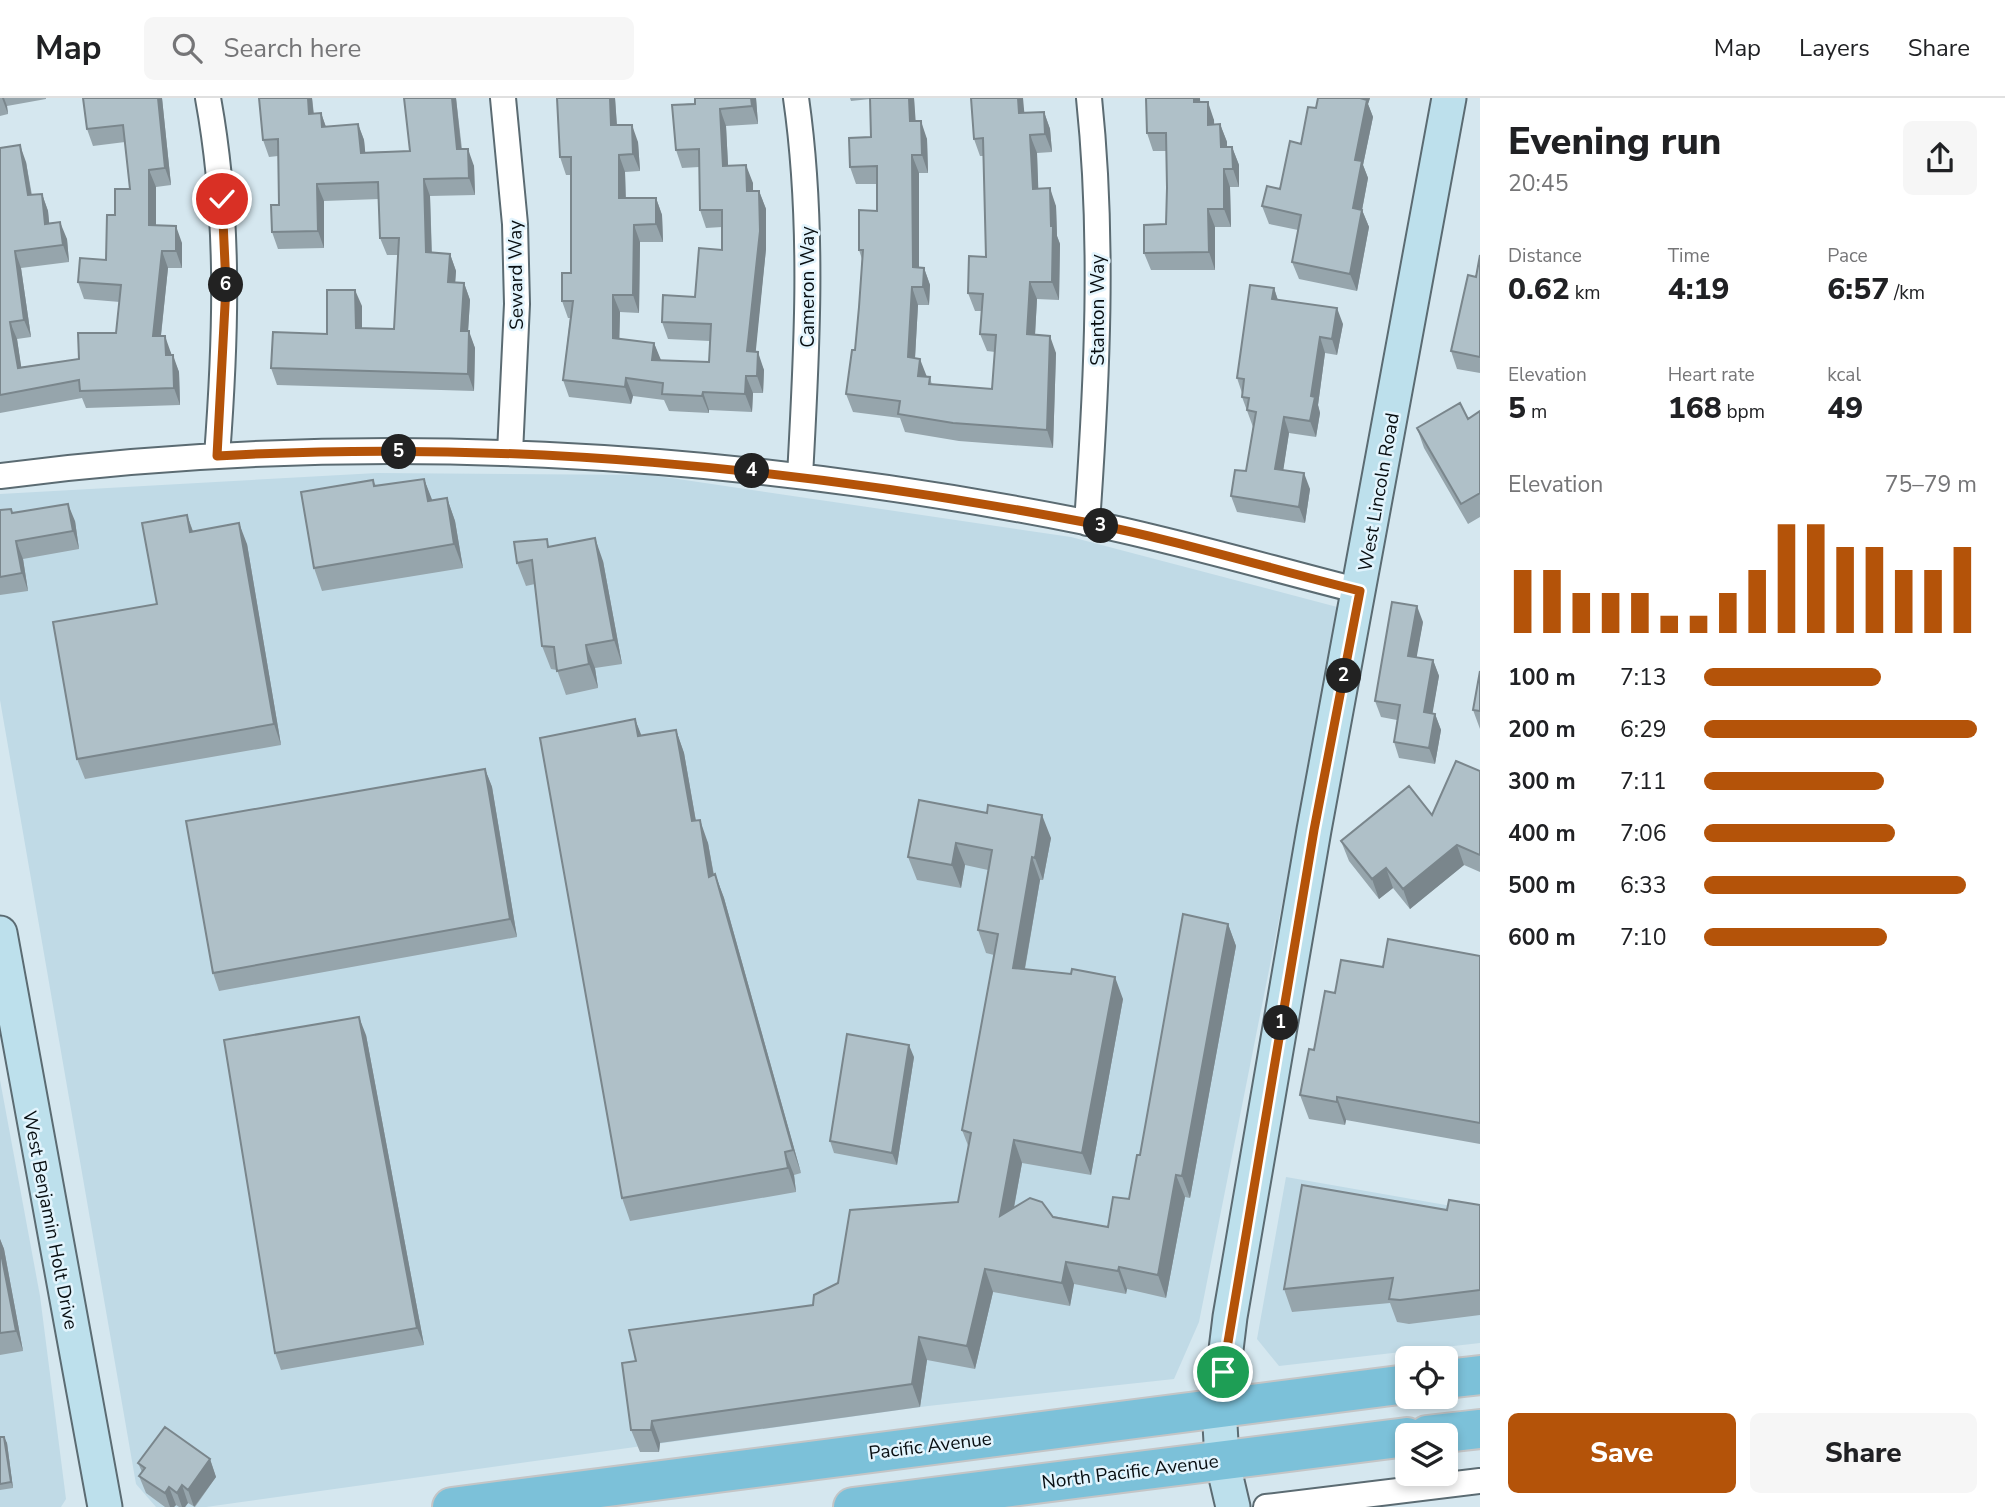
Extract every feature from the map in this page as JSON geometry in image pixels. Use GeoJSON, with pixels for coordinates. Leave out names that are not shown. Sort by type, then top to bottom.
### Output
{"type":"FeatureCollection","features":[{"type":"Feature","properties":{"kind":"main road"},"geometry":{"type":"LineString","coordinates":[[1458,1378],[1480,1375]]}},
{"type":"Feature","properties":{"kind":"main road","name":"Pacific Avenue"},"geometry":{"type":"LineString","coordinates":[[452,1507],[1395,1385]]}},
{"type":"Feature","properties":{"kind":"main road"},"geometry":{"type":"LineString","coordinates":[[1458,1431],[1480,1429]]}},
{"type":"Feature","properties":{"kind":"main road","name":"North Pacific Avenue"},"geometry":{"type":"LineString","coordinates":[[853,1507],[1395,1438]]}},
{"type":"Feature","properties":{"kind":"street"},"geometry":{"type":"LineString","coordinates":[[208,98],[222,199],[226,286],[217,456]]}},
{"type":"Feature","properties":{"kind":"street","name":"Seward Way"},"geometry":{"type":"LineString","coordinates":[[503,98],[515,224],[517,304],[510,453]]}},
{"type":"Feature","properties":{"kind":"street","name":"Cameron Way"},"geometry":{"type":"LineString","coordinates":[[796,98],[806,219],[808,343],[800,476]]}},
{"type":"Feature","properties":{"kind":"street","name":"Stanton Way"},"geometry":{"type":"LineString","coordinates":[[1087,523],[1099,304],[1095,158],[1089,98]]}},
{"type":"Feature","properties":{"kind":"street","name":"West Lincoln Road"},"geometry":{"type":"LineString","coordinates":[[1233,1507],[1222,1460],[1219,1407],[1230,1317],[1314,830],[1449,98]]}},
{"type":"Feature","properties":{"kind":"street"},"geometry":{"type":"LineString","coordinates":[[0,475],[217,456],[380,451],[510,453],[669,463],[800,476],[1087,523],[1360,591]]}},
{"type":"Feature","properties":{"kind":"street","name":"West Benjamin Holt Drive"},"geometry":{"type":"LineString","coordinates":[[0,933],[105,1507]]}},
{"type":"Feature","properties":{"kind":"street"},"geometry":{"type":"LineString","coordinates":[[1266,1507],[1480,1481]]}},
{"type":"Feature","properties":{"kind":"shaded area"},"geometry":{"type":"Polygon","coordinates":[[[377,473],[651,475],[1071,537],[1341,608],[1199,1322],[1174,1379],[928,1406],[206,1507],[156,1507],[136,1484],[0,700],[0,494],[377,473]]]}},
{"type":"Feature","properties":{"kind":"shaded area"},"geometry":{"type":"Polygon","coordinates":[[[0,1080],[40,1296],[66,1499],[61,1507],[0,1507],[0,1080]]]}},
{"type":"Feature","properties":{"kind":"shaded area"},"geometry":{"type":"Polygon","coordinates":[[[1286,1177],[1480,1211],[1480,1343],[1395,1346],[1395,1353],[1279,1366],[1257,1339],[1286,1177]]]}},
{"type":"Feature","properties":{"kind":"building"},"geometry":{"type":"Polygon","coordinates":[[[83,98],[158,98],[165,168],[149,170],[149,225],[176,226],[176,251],[162,251],[153,336],[165,336],[166,355],[173,355],[174,388],[80,391],[79,380],[0,395],[0,148],[20,145],[28,195],[42,194],[45,224],[60,222],[63,245],[15,251],[24,320],[10,322],[18,368],[79,359],[78,333],[116,333],[121,285],[78,282],[80,258],[106,260],[107,215],[115,215],[115,189],[130,189],[123,125],[87,129],[83,98]]]}},
{"type":"Feature","properties":{"kind":"building"},"geometry":{"type":"Polygon","coordinates":[[[259,98],[308,98],[309,114],[321,113],[322,127],[358,124],[361,153],[410,151],[404,98],[452,98],[457,149],[468,149],[469,178],[424,179],[426,252],[450,254],[448,282],[464,283],[461,331],[469,331],[468,374],[271,368],[273,332],[327,334],[327,290],[355,290],[356,328],[394,329],[399,238],[380,238],[378,182],[317,184],[318,231],[272,232],[271,205],[279,205],[278,139],[263,140],[259,98]]]}},
{"type":"Feature","properties":{"kind":"building"},"geometry":{"type":"Polygon","coordinates":[[[557,98],[610,98],[611,125],[632,125],[633,154],[619,155],[619,198],[656,198],[656,224],[634,225],[633,295],[613,295],[613,338],[654,343],[652,360],[709,362],[711,324],[662,322],[663,295],[695,297],[699,248],[722,250],[722,210],[700,210],[699,149],[676,150],[672,105],[695,104],[695,98],[751,98],[752,106],[720,109],[723,166],[746,165],[747,191],[759,191],[760,231],[747,351],[758,352],[757,376],[746,376],[745,394],[662,394],[663,383],[626,378],[625,387],[563,380],[573,301],[562,301],[562,273],[571,273],[571,157],[560,157],[557,98]]]}},
{"type":"Feature","properties":{"kind":"building"},"geometry":{"type":"Polygon","coordinates":[[[870,98],[909,98],[910,121],[921,121],[922,155],[912,155],[913,267],[924,268],[923,287],[912,287],[908,357],[920,359],[918,376],[930,377],[929,384],[992,389],[996,335],[980,334],[983,294],[968,293],[969,256],[986,257],[983,138],[974,139],[971,98],[1018,98],[1019,113],[1044,112],[1045,134],[1030,135],[1033,189],[1050,188],[1053,226],[1052,282],[1030,282],[1027,334],[1050,336],[1047,430],[953,423],[898,414],[900,401],[846,394],[852,350],[855,350],[859,307],[863,250],[859,250],[859,210],[877,211],[877,166],[850,167],[849,138],[871,137],[870,98]]]}},
{"type":"Feature","properties":{"kind":"building"},"geometry":{"type":"Polygon","coordinates":[[[1146,98],[1194,98],[1194,102],[1208,102],[1208,125],[1220,124],[1221,147],[1232,147],[1233,169],[1224,169],[1224,209],[1208,209],[1209,252],[1144,253],[1144,225],[1166,224],[1167,188],[1166,133],[1147,133],[1146,98]]]}},
{"type":"Feature","properties":{"kind":"building"},"geometry":{"type":"Polygon","coordinates":[[[1318,98],[1367,100],[1355,160],[1362,161],[1353,208],[1362,210],[1350,274],[1292,262],[1301,215],[1262,206],[1267,186],[1280,189],[1290,141],[1301,144],[1308,107],[1316,108],[1318,98]]]}},
{"type":"Feature","properties":{"kind":"building"},"geometry":{"type":"Polygon","coordinates":[[[1480,255],[1480,357],[1451,351],[1468,275],[1476,277],[1480,255]]]}},
{"type":"Feature","properties":{"kind":"building"},"geometry":{"type":"Polygon","coordinates":[[[1250,285],[1274,288],[1272,299],[1337,308],[1332,339],[1320,337],[1311,396],[1315,397],[1310,421],[1284,417],[1275,469],[1304,473],[1299,507],[1231,496],[1235,470],[1246,471],[1256,412],[1247,410],[1249,398],[1242,397],[1244,379],[1237,378],[1250,285]]]}},
{"type":"Feature","properties":{"kind":"building"},"geometry":{"type":"Polygon","coordinates":[[[1460,403],[1468,419],[1480,411],[1480,493],[1461,504],[1417,428],[1460,403]]]}},
{"type":"Feature","properties":{"kind":"building"},"geometry":{"type":"Polygon","coordinates":[[[424,479],[428,501],[447,498],[454,544],[314,568],[301,492],[373,480],[374,486],[424,479]]]}},
{"type":"Feature","properties":{"kind":"building"},"geometry":{"type":"Polygon","coordinates":[[[68,504],[73,531],[16,541],[22,573],[0,577],[0,510],[11,509],[12,513],[68,504]]]}},
{"type":"Feature","properties":{"kind":"building"},"geometry":{"type":"Polygon","coordinates":[[[187,515],[190,532],[239,523],[274,724],[77,759],[53,622],[157,604],[142,523],[187,515]]]}},
{"type":"Feature","properties":{"kind":"building"},"geometry":{"type":"Polygon","coordinates":[[[595,538],[614,640],[586,645],[589,664],[557,671],[554,647],[542,646],[532,560],[517,563],[514,542],[547,539],[548,547],[595,538]]]}},
{"type":"Feature","properties":{"kind":"building"},"geometry":{"type":"Polygon","coordinates":[[[1392,602],[1417,606],[1408,656],[1433,660],[1424,712],[1435,714],[1429,748],[1394,742],[1400,705],[1375,701],[1392,602]]]}},
{"type":"Feature","properties":{"kind":"building"},"geometry":{"type":"Polygon","coordinates":[[[1480,671],[1480,711],[1473,710],[1480,671]]]}},
{"type":"Feature","properties":{"kind":"building"},"geometry":{"type":"Polygon","coordinates":[[[635,719],[638,736],[676,730],[692,821],[700,820],[709,877],[715,874],[793,1150],[785,1152],[788,1168],[622,1198],[540,738],[635,719]]]}},
{"type":"Feature","properties":{"kind":"building"},"geometry":{"type":"Polygon","coordinates":[[[1456,761],[1480,771],[1480,855],[1457,845],[1403,889],[1386,868],[1372,879],[1341,841],[1409,786],[1432,815],[1456,761]]]}},
{"type":"Feature","properties":{"kind":"building"},"geometry":{"type":"Polygon","coordinates":[[[485,769],[510,919],[213,973],[186,821],[485,769]]]}},
{"type":"Feature","properties":{"kind":"building"},"geometry":{"type":"Polygon","coordinates":[[[919,800],[987,813],[988,805],[1042,815],[1013,968],[1071,974],[1072,969],[1115,977],[1082,1153],[1014,1140],[1000,1216],[1030,1198],[1042,1202],[1053,1217],[1108,1227],[1113,1197],[1129,1199],[1137,1155],[1140,1155],[1183,914],[1228,924],[1182,1176],[1176,1175],[1158,1275],[1119,1267],[1118,1271],[1066,1262],[1062,1283],[985,1269],[967,1346],[919,1337],[912,1384],[652,1421],[651,1430],[631,1430],[622,1363],[636,1361],[629,1330],[813,1305],[814,1295],[838,1283],[850,1210],[958,1202],[971,1133],[962,1130],[998,934],[978,930],[992,850],[956,843],[952,865],[908,857],[919,800]]]}},
{"type":"Feature","properties":{"kind":"building"},"geometry":{"type":"Polygon","coordinates":[[[1388,939],[1480,956],[1480,1123],[1337,1097],[1337,1102],[1300,1095],[1309,1049],[1314,1050],[1325,991],[1335,993],[1341,960],[1383,967],[1388,939]]]}},
{"type":"Feature","properties":{"kind":"building"},"geometry":{"type":"Polygon","coordinates":[[[359,1017],[417,1328],[275,1353],[224,1040],[359,1017]]]}},
{"type":"Feature","properties":{"kind":"building"},"geometry":{"type":"Polygon","coordinates":[[[847,1034],[909,1045],[892,1153],[830,1141],[847,1034]]]}},
{"type":"Feature","properties":{"kind":"building"},"geometry":{"type":"Polygon","coordinates":[[[1302,1185],[1447,1210],[1449,1200],[1480,1205],[1480,1290],[1389,1299],[1393,1278],[1284,1289],[1302,1185]]]}},
{"type":"Feature","properties":{"kind":"building"},"geometry":{"type":"Polygon","coordinates":[[[0,1248],[16,1331],[0,1333],[0,1248]]]}},
{"type":"Feature","properties":{"kind":"building"},"geometry":{"type":"Polygon","coordinates":[[[165,1427],[210,1459],[188,1490],[182,1485],[177,1493],[169,1487],[165,1493],[139,1476],[145,1468],[138,1463],[165,1427]]]}},
{"type":"Feature","properties":{"kind":"building"},"geometry":{"type":"Polygon","coordinates":[[[0,1437],[4,1437],[11,1482],[0,1484],[0,1437]]]}},
{"type":"Feature","properties":{"kind":"route"},"geometry":{"type":"LineString","coordinates":[[222,199],[226,286],[217,456],[380,451],[510,453],[669,463],[800,476],[1087,523],[1360,591],[1314,830],[1230,1317],[1223,1372]]}}]}
